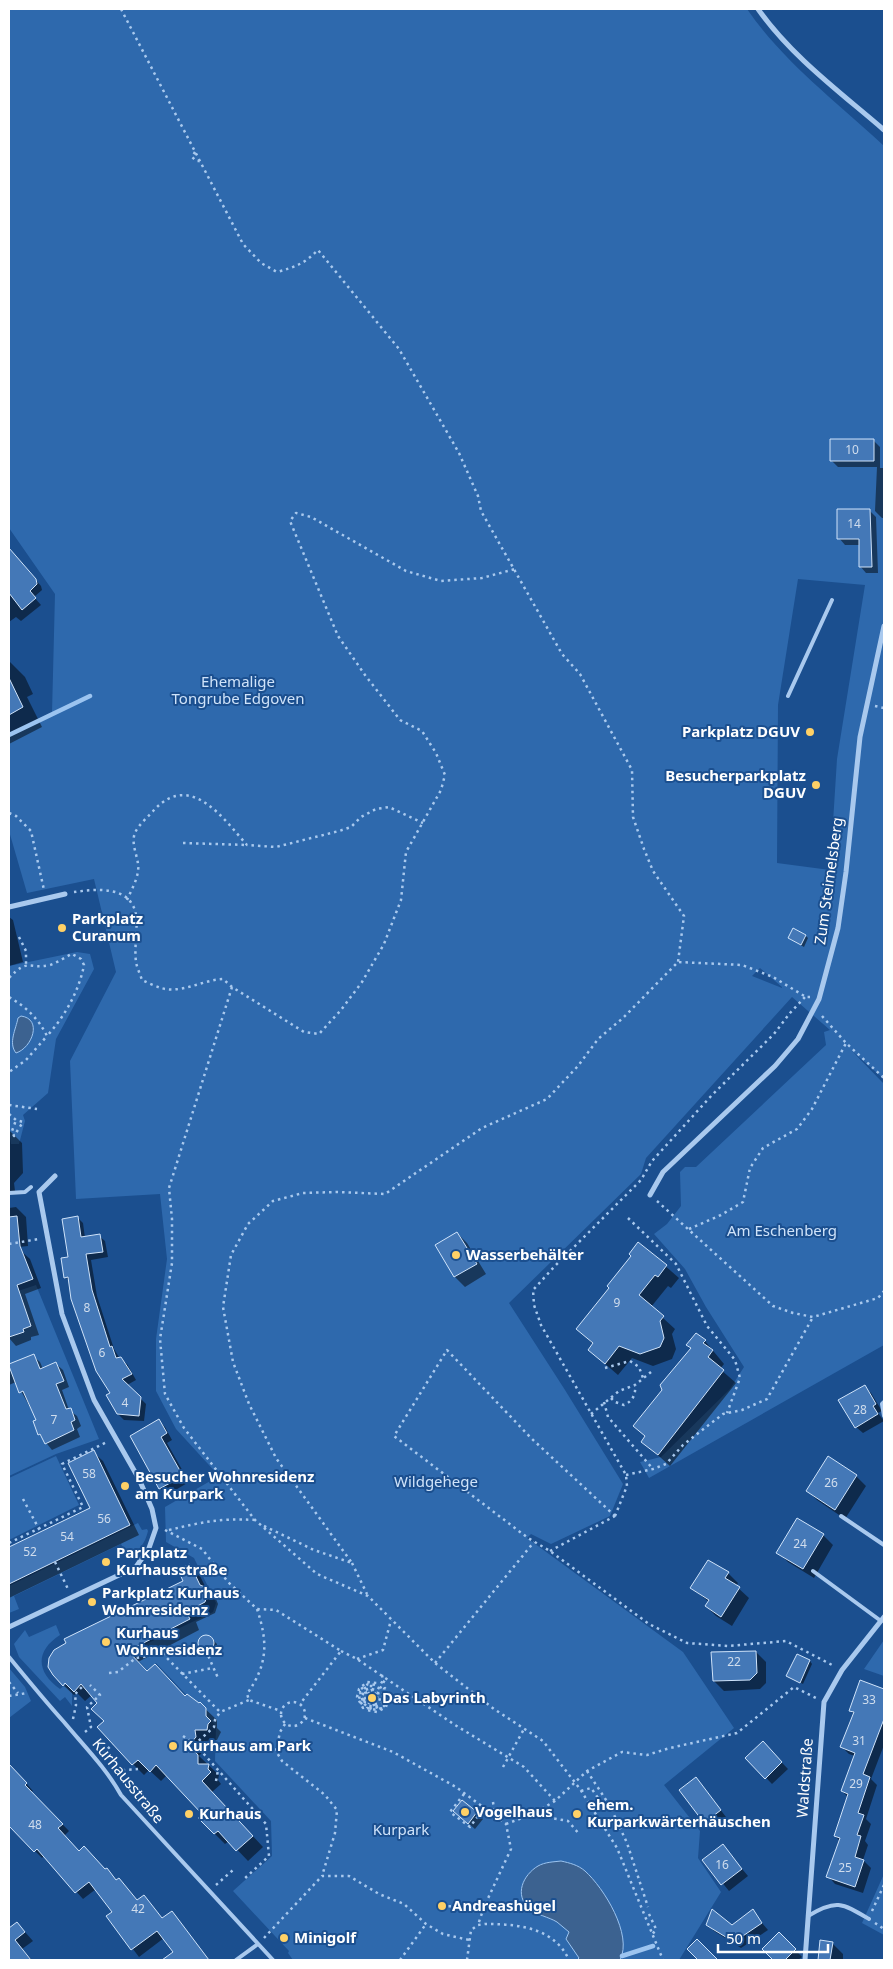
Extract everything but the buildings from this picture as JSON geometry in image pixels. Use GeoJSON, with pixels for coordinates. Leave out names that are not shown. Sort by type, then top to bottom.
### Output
{"type":"FeatureCollection","features":[{"type":"Feature","properties":{"kind":"street"},"geometry":{"type":"LineString","coordinates":[[758,9],[801,59],[884,130]]}},
{"type":"Feature","properties":{"kind":"street","name":"Zum Steimelsberg"},"geometry":{"type":"LineString","coordinates":[[650,1196],[663,1172],[775,1066],[798,1039],[820,999],[838,928],[846,872],[860,737],[884,626]]}},
{"type":"Feature","properties":{"kind":"street"},"geometry":{"type":"LineString","coordinates":[[9,907],[66,894]]}},
{"type":"Feature","properties":{"kind":"street"},"geometry":{"type":"LineString","coordinates":[[9,1627],[136,1567],[149,1548],[156,1528],[152,1509],[138,1478],[94,1400],[62,1314],[46,1238],[39,1192],[55,1176]]}},
{"type":"Feature","properties":{"kind":"street","name":"Waldstraße"},"geometry":{"type":"LineString","coordinates":[[805,1960],[824,1702],[842,1670],[882,1619]]}},
{"type":"Feature","properties":{"kind":"lane"},"geometry":{"type":"LineString","coordinates":[[788,696],[832,600]]}},
{"type":"Feature","properties":{"kind":"lane"},"geometry":{"type":"LineString","coordinates":[[9,1193],[25,1192],[31,1187]]}},
{"type":"Feature","properties":{"kind":"lane"},"geometry":{"type":"LineString","coordinates":[[884,1402],[882,1404],[884,1416]]}},
{"type":"Feature","properties":{"kind":"lane"},"geometry":{"type":"LineString","coordinates":[[841,1516],[884,1545]]}},
{"type":"Feature","properties":{"kind":"lane"},"geometry":{"type":"LineString","coordinates":[[813,1571],[882,1619]]}},
{"type":"Feature","properties":{"kind":"lane","name":"Kurhausstraße"},"geometry":{"type":"LineString","coordinates":[[9,1657],[37,1693],[112,1779],[121,1795],[274,1960]]}},
{"type":"Feature","properties":{"kind":"lane"},"geometry":{"type":"LineString","coordinates":[[808,1916],[831,1904],[848,1907],[869,1919]]}},
{"type":"Feature","properties":{"kind":"lane"},"geometry":{"type":"LineString","coordinates":[[236,1960],[258,1944]]}},
{"type":"Feature","properties":{"kind":"path"},"geometry":{"type":"LineString","coordinates":[[121,9],[242,244],[261,264],[277,272],[306,262],[318,250],[398,349],[459,452],[478,496],[481,511],[562,654],[580,674],[632,770],[633,817],[644,849],[654,871],[684,916],[678,962],[623,1018],[598,1039],[578,1066],[547,1099],[482,1128],[385,1194],[337,1192],[303,1194],[273,1202],[248,1224],[231,1255],[223,1307],[233,1362],[249,1404],[276,1458],[352,1563],[368,1596],[435,1662],[494,1709],[542,1741],[581,1791],[617,1848],[663,1960]]}},
{"type":"Feature","properties":{"kind":"path"},"geometry":{"type":"LineString","coordinates":[[66,894],[99,889],[118,893],[133,906],[136,916],[136,963],[142,980],[162,989],[182,989],[223,979],[232,988],[304,1032],[319,1034],[341,1010],[362,982],[384,944],[401,900],[406,852],[441,790],[446,775],[436,753],[422,731],[400,720],[338,636],[290,521],[296,513],[311,517],[406,571],[441,581],[482,578],[515,568]]}},
{"type":"Feature","properties":{"kind":"path"},"geometry":{"type":"LineString","coordinates":[[127,900],[139,870],[134,839],[135,831],[157,807],[171,796],[188,795],[204,800],[247,845]]}},
{"type":"Feature","properties":{"kind":"path"},"geometry":{"type":"LineString","coordinates":[[183,843],[276,848],[351,827],[361,817],[376,809],[389,807],[423,823]]}},
{"type":"Feature","properties":{"kind":"path"},"geometry":{"type":"LineString","coordinates":[[9,813],[16,816],[30,831],[46,899]]}},
{"type":"Feature","properties":{"kind":"path"},"geometry":{"type":"LineString","coordinates":[[19,937],[26,951],[26,964]]}},
{"type":"Feature","properties":{"kind":"path"},"geometry":{"type":"LineString","coordinates":[[9,978],[26,964],[50,965],[72,954],[81,959],[84,965],[76,992],[54,1029],[26,1060],[9,1072]]}},
{"type":"Feature","properties":{"kind":"path"},"geometry":{"type":"LineString","coordinates":[[678,962],[742,965],[773,977],[806,997],[820,999]]}},
{"type":"Feature","properties":{"kind":"path"},"geometry":{"type":"LineString","coordinates":[[232,988],[169,1188],[172,1219],[172,1263],[160,1339],[165,1394],[184,1428],[260,1525],[317,1574],[368,1596]]}},
{"type":"Feature","properties":{"kind":"path"},"geometry":{"type":"LineString","coordinates":[[9,997],[19,1002],[37,1018],[47,1036]]}},
{"type":"Feature","properties":{"kind":"path"},"geometry":{"type":"LineString","coordinates":[[550,1551],[615,1516],[627,1486],[626,1475],[541,1325],[534,1305],[533,1290],[640,1180],[652,1161],[712,1095],[774,1034],[790,1013],[806,997]]}},
{"type":"Feature","properties":{"kind":"path"},"geometry":{"type":"LineString","coordinates":[[815,1008],[846,1043],[884,1078]]}},
{"type":"Feature","properties":{"kind":"path"},"geometry":{"type":"LineString","coordinates":[[689,1228],[721,1215],[743,1202],[750,1168],[763,1148],[797,1129],[812,1109],[846,1043]]}},
{"type":"Feature","properties":{"kind":"path"},"geometry":{"type":"LineString","coordinates":[[9,1105],[37,1109]]}},
{"type":"Feature","properties":{"kind":"path"},"geometry":{"type":"LineString","coordinates":[[9,1114],[16,1120],[23,1122],[20,1130],[14,1136],[12,1131],[16,1120]]}},
{"type":"Feature","properties":{"kind":"path"},"geometry":{"type":"LineString","coordinates":[[9,1125],[13,1124]]}},
{"type":"Feature","properties":{"kind":"path"},"geometry":{"type":"LineString","coordinates":[[650,1196],[689,1228],[773,1306],[813,1317],[878,1298],[884,1291]]}},
{"type":"Feature","properties":{"kind":"path"},"geometry":{"type":"LineString","coordinates":[[628,1218],[676,1264],[707,1326],[735,1360],[740,1378],[728,1413]]}},
{"type":"Feature","properties":{"kind":"path"},"geometry":{"type":"LineString","coordinates":[[9,1244],[46,1238]]}},
{"type":"Feature","properties":{"kind":"path"},"geometry":{"type":"LineString","coordinates":[[626,1475],[666,1464],[683,1445],[723,1414],[742,1410],[766,1398],[813,1317]]}},
{"type":"Feature","properties":{"kind":"path"},"geometry":{"type":"LineString","coordinates":[[615,1516],[530,1438],[447,1350],[394,1436],[534,1542],[550,1551],[649,1624],[686,1643],[728,1646],[786,1641],[842,1670]]}},
{"type":"Feature","properties":{"kind":"path"},"geometry":{"type":"LineString","coordinates":[[605,1368],[630,1361],[640,1367],[643,1378]]}},
{"type":"Feature","properties":{"kind":"path"},"geometry":{"type":"LineString","coordinates":[[592,1414],[619,1391],[635,1385],[651,1372]]}},
{"type":"Feature","properties":{"kind":"path"},"geometry":{"type":"LineString","coordinates":[[611,1398],[615,1402],[624,1405],[630,1403],[634,1395],[635,1385]]}},
{"type":"Feature","properties":{"kind":"path"},"geometry":{"type":"LineString","coordinates":[[604,1402],[608,1417],[652,1469]]}},
{"type":"Feature","properties":{"kind":"path"},"geometry":{"type":"LineString","coordinates":[[9,1543],[83,1507],[62,1464],[115,1438]]}},
{"type":"Feature","properties":{"kind":"path"},"geometry":{"type":"LineString","coordinates":[[23,1499],[39,1530]]}},
{"type":"Feature","properties":{"kind":"path"},"geometry":{"type":"LineString","coordinates":[[249,1700],[247,1694],[264,1659],[264,1631],[257,1609],[228,1582],[202,1549],[168,1531],[210,1520],[230,1518],[255,1520]]}},
{"type":"Feature","properties":{"kind":"path"},"geometry":{"type":"LineString","coordinates":[[260,1525],[314,1550],[352,1563]]}},
{"type":"Feature","properties":{"kind":"path"},"geometry":{"type":"LineString","coordinates":[[435,1662],[534,1542]]}},
{"type":"Feature","properties":{"kind":"path"},"geometry":{"type":"LineString","coordinates":[[55,1562],[72,1598]]}},
{"type":"Feature","properties":{"kind":"path"},"geometry":{"type":"LineString","coordinates":[[257,1609],[276,1610],[382,1675],[456,1725],[524,1767],[555,1801]]}},
{"type":"Feature","properties":{"kind":"path"},"geometry":{"type":"LineString","coordinates":[[357,1659],[383,1650],[391,1619]]}},
{"type":"Feature","properties":{"kind":"path"},"geometry":{"type":"LineString","coordinates":[[109,1674],[118,1672],[136,1658],[199,1647],[206,1654],[218,1678]]}},
{"type":"Feature","properties":{"kind":"path"},"geometry":{"type":"LineString","coordinates":[[300,1704],[341,1651]]}},
{"type":"Feature","properties":{"kind":"path"},"geometry":{"type":"LineString","coordinates":[[163,1654],[220,1712]]}},
{"type":"Feature","properties":{"kind":"path"},"geometry":{"type":"LineString","coordinates":[[182,1674],[213,1668]]}},
{"type":"Feature","properties":{"kind":"path"},"geometry":{"type":"LineString","coordinates":[[382,1675],[383,1680],[372,1700],[370,1698],[374,1686],[361,1689],[368,1684],[377,1683],[370,1681],[359,1689],[357,1697],[363,1708],[359,1700],[360,1692],[361,1700],[366,1706],[373,1709],[380,1706],[381,1708],[377,1710],[367,1708],[366,1710],[377,1712],[386,1707],[389,1695],[385,1688],[387,1697],[384,1706],[382,1705],[385,1697],[382,1692],[382,1703],[375,1707],[369,1706],[378,1704],[369,1703],[364,1697],[365,1704],[362,1696],[366,1690],[371,1688],[372,1690],[365,1693],[369,1693],[368,1700],[374,1702],[377,1697],[380,1701],[378,1692],[386,1678]]}},
{"type":"Feature","properties":{"kind":"path"},"geometry":{"type":"LineString","coordinates":[[9,1682],[18,1693]]}},
{"type":"Feature","properties":{"kind":"path"},"geometry":{"type":"LineString","coordinates":[[78,1738],[91,1727],[88,1706],[100,1695],[90,1685]]}},
{"type":"Feature","properties":{"kind":"path"},"geometry":{"type":"LineString","coordinates":[[71,1730],[76,1705],[75,1694],[83,1686]]}},
{"type":"Feature","properties":{"kind":"path"},"geometry":{"type":"LineString","coordinates":[[506,1824],[534,1814],[555,1801],[587,1771],[622,1752],[647,1755],[737,1733],[794,1687],[824,1702]]}},
{"type":"Feature","properties":{"kind":"path"},"geometry":{"type":"LineString","coordinates":[[9,1696],[18,1693],[37,1693]]}},
{"type":"Feature","properties":{"kind":"path"},"geometry":{"type":"LineString","coordinates":[[195,1744],[214,1728],[215,1720],[220,1712],[249,1700],[281,1711]]}},
{"type":"Feature","properties":{"kind":"path"},"geometry":{"type":"LineString","coordinates":[[295,1702],[300,1704],[305,1710],[305,1718],[297,1726],[290,1727],[281,1718],[281,1711],[284,1706],[295,1702]]}},
{"type":"Feature","properties":{"kind":"path"},"geometry":{"type":"LineString","coordinates":[[305,1718],[393,1752],[464,1794],[506,1824],[511,1848],[484,1907],[478,1925]]}},
{"type":"Feature","properties":{"kind":"path"},"geometry":{"type":"LineString","coordinates":[[258,1944],[322,1876],[335,1833],[337,1810],[325,1795],[282,1761],[276,1751],[280,1732],[285,1724]]}},
{"type":"Feature","properties":{"kind":"path"},"geometry":{"type":"LineString","coordinates":[[503,1767],[524,1729]]}},
{"type":"Feature","properties":{"kind":"path"},"geometry":{"type":"LineString","coordinates":[[183,1736],[195,1744],[266,1824],[268,1856],[242,1880]]}},
{"type":"Feature","properties":{"kind":"path"},"geometry":{"type":"LineString","coordinates":[[110,1747],[113,1744]]}},
{"type":"Feature","properties":{"kind":"path"},"geometry":{"type":"LineString","coordinates":[[112,1779],[124,1770],[138,1768]]}},
{"type":"Feature","properties":{"kind":"path"},"geometry":{"type":"LineString","coordinates":[[216,1780],[218,1770]]}},
{"type":"Feature","properties":{"kind":"path"},"geometry":{"type":"LineString","coordinates":[[587,1771],[610,1806],[627,1843],[648,1907]]}},
{"type":"Feature","properties":{"kind":"path"},"geometry":{"type":"LineString","coordinates":[[581,1791],[591,1788],[601,1802],[594,1811]]}},
{"type":"Feature","properties":{"kind":"path"},"geometry":{"type":"LineString","coordinates":[[464,1794],[450,1812],[470,1827],[484,1808]]}},
{"type":"Feature","properties":{"kind":"path"},"geometry":{"type":"LineString","coordinates":[[493,1802],[495,1816]]}},
{"type":"Feature","properties":{"kind":"path"},"geometry":{"type":"LineString","coordinates":[[534,1814],[568,1821],[580,1836]]}},
{"type":"Feature","properties":{"kind":"path"},"geometry":{"type":"LineString","coordinates":[[209,1890],[233,1870]]}},
{"type":"Feature","properties":{"kind":"path"},"geometry":{"type":"LineString","coordinates":[[322,1876],[349,1876],[379,1894],[404,1904],[426,1924],[443,1934],[468,1940]]}},
{"type":"Feature","properties":{"kind":"path"},"geometry":{"type":"LineString","coordinates":[[884,1885],[869,1919],[884,1929]]}},
{"type":"Feature","properties":{"kind":"path"},"geometry":{"type":"LineString","coordinates":[[442,1906],[484,1907]]}},
{"type":"Feature","properties":{"kind":"path"},"geometry":{"type":"LineString","coordinates":[[650,1914],[656,1929],[652,1935]]}},
{"type":"Feature","properties":{"kind":"path"},"geometry":{"type":"LineString","coordinates":[[400,1960],[426,1924]]}},
{"type":"Feature","properties":{"kind":"path"},"geometry":{"type":"LineString","coordinates":[[467,1960],[470,1930],[478,1925],[500,1924],[529,1928],[551,1938],[564,1950],[569,1960]]}},
{"type":"Feature","properties":{"kind":"green space"},"geometry":{"type":"Polygon","coordinates":[[[9,9],[747,9],[777,47],[794,64],[884,146],[884,1079],[852,1051],[884,1084],[884,1345],[649,1478],[640,1462],[661,1457],[730,1389],[744,1367],[706,1307],[685,1269],[654,1234],[667,1224],[681,1206],[680,1172],[685,1167],[696,1167],[826,1045],[824,1032],[830,1030],[792,997],[646,1158],[641,1174],[509,1303],[623,1484],[610,1516],[551,1544],[531,1534],[527,1538],[683,1652],[734,1728],[664,1785],[700,1831],[698,1858],[721,1892],[679,1960],[293,1960],[288,1953],[289,1951],[233,1891],[272,1856],[271,1821],[215,1761],[216,1726],[156,1663],[147,1670],[140,1662],[126,1674],[117,1658],[213,1612],[216,1603],[194,1558],[166,1542],[165,1507],[219,1476],[176,1429],[156,1391],[156,1339],[167,1259],[160,1194],[76,1199],[70,1061],[116,972],[94,879],[27,893],[9,831],[9,733],[52,713],[55,594],[9,528],[9,9]],[[798,579],[778,705],[777,863],[830,870],[837,759],[865,585],[798,579]],[[760,968],[752,976],[782,988],[782,987],[760,968]]]}},
{"type":"Feature","properties":{"kind":"green space"},"geometry":{"type":"Polygon","coordinates":[[[77,952],[90,954],[94,969],[56,1039],[48,1093],[23,1115],[25,1121],[19,1144],[11,1144],[9,1128],[9,966],[77,952]]]}},
{"type":"Feature","properties":{"kind":"green space"},"geometry":{"type":"Polygon","coordinates":[[[36,1285],[99,1439],[56,1454],[9,1476],[9,1294],[36,1285]]]}},
{"type":"Feature","properties":{"kind":"green space"},"geometry":{"type":"Polygon","coordinates":[[[56,1456],[79,1505],[9,1540],[9,1478],[56,1456]]]}},
{"type":"Feature","properties":{"kind":"green space"},"geometry":{"type":"Polygon","coordinates":[[[138,1523],[142,1530],[147,1529],[148,1531],[143,1543],[132,1555],[128,1557],[121,1544],[14,1596],[19,1609],[9,1613],[9,1586],[138,1523]]]}},
{"type":"Feature","properties":{"kind":"green space"},"geometry":{"type":"Polygon","coordinates":[[[56,1625],[60,1635],[46,1648],[42,1662],[43,1669],[46,1676],[60,1689],[65,1685],[72,1693],[72,1706],[65,1697],[60,1701],[19,1657],[14,1644],[25,1630],[29,1637],[56,1625]]]}},
{"type":"Feature","properties":{"kind":"green space"},"geometry":{"type":"Polygon","coordinates":[[[884,1640],[884,1676],[864,1669],[884,1640]]]}},
{"type":"Feature","properties":{"kind":"green space"},"geometry":{"type":"Polygon","coordinates":[[[9,1668],[25,1687],[31,1701],[9,1718],[9,1668]]]}},
{"type":"Feature","properties":{"kind":"green space"},"geometry":{"type":"Polygon","coordinates":[[[884,1874],[884,1935],[862,1923],[884,1874]]]}},
{"type":"Feature","properties":{"kind":"shaded area"},"geometry":{"type":"Polygon","coordinates":[[[21,1016],[28,1018],[32,1022],[33,1034],[27,1046],[16,1053],[13,1045],[13,1036],[18,1018],[21,1016]]]}},
{"type":"Feature","properties":{"kind":"shaded area"},"geometry":{"type":"Polygon","coordinates":[[[561,1861],[571,1863],[585,1871],[608,1900],[620,1925],[623,1938],[623,1950],[620,1960],[577,1960],[579,1958],[566,1939],[569,1932],[557,1922],[532,1910],[524,1903],[521,1891],[528,1875],[541,1865],[561,1861]]]}},
{"type":"Feature","properties":{"kind":"waterway"},"geometry":{"type":"LineString","coordinates":[[9,735],[90,696]]}},
{"type":"Feature","properties":{"kind":"waterway"},"geometry":{"type":"LineString","coordinates":[[622,1956],[653,1946]]}},
{"type":"Feature","properties":{"kind":"place","name":"Parkplatz DGUV"},"geometry":{"type":"Point","coordinates":[810,732]}},
{"type":"Feature","properties":{"kind":"place","name":"Besucherparkplatz DGUV"},"geometry":{"type":"Point","coordinates":[816,785]}},
{"type":"Feature","properties":{"kind":"place","name":"Parkplatz Curanum"},"geometry":{"type":"Point","coordinates":[62,928]}},
{"type":"Feature","properties":{"kind":"place","name":"Wasserbehälter"},"geometry":{"type":"Point","coordinates":[456,1255]}},
{"type":"Feature","properties":{"kind":"place","name":"Besucher Wohnresidenz am Kurpark"},"geometry":{"type":"Point","coordinates":[125,1486]}},
{"type":"Feature","properties":{"kind":"place","name":"Parkplatz Kurhausstraße"},"geometry":{"type":"Point","coordinates":[106,1562]}},
{"type":"Feature","properties":{"kind":"place","name":"Parkplatz Kurhaus Wohnresidenz"},"geometry":{"type":"Point","coordinates":[92,1602]}},
{"type":"Feature","properties":{"kind":"place","name":"Kurhaus Wohnresidenz"},"geometry":{"type":"Point","coordinates":[106,1642]}},
{"type":"Feature","properties":{"kind":"place","name":"Das Labyrinth"},"geometry":{"type":"Point","coordinates":[372,1698]}},
{"type":"Feature","properties":{"kind":"place","name":"Kurhaus am Park"},"geometry":{"type":"Point","coordinates":[173,1746]}},
{"type":"Feature","properties":{"kind":"place","name":"Vogelhaus"},"geometry":{"type":"Point","coordinates":[465,1812]}},
{"type":"Feature","properties":{"kind":"place","name":"Kurhaus"},"geometry":{"type":"Point","coordinates":[189,1814]}},
{"type":"Feature","properties":{"kind":"place","name":"ehem. Kurparkwärterhäuschen"},"geometry":{"type":"Point","coordinates":[577,1814]}},
{"type":"Feature","properties":{"kind":"place","name":"Andreashügel"},"geometry":{"type":"Point","coordinates":[442,1906]}},
{"type":"Feature","properties":{"kind":"place","name":"Minigolf"},"geometry":{"type":"Point","coordinates":[284,1938]}},
{"type":"Feature","properties":{"kind":"park label","name":"Ehemalige Tongrube Edgoven"},"geometry":{"type":"Point","coordinates":[238,690]}},
{"type":"Feature","properties":{"kind":"park label","name":"Am Eschenberg"},"geometry":{"type":"Point","coordinates":[782,1231]}},
{"type":"Feature","properties":{"kind":"park label","name":"Wildgehege"},"geometry":{"type":"Point","coordinates":[436,1482]}},
{"type":"Feature","properties":{"kind":"park label","name":"Kurpark"},"geometry":{"type":"Point","coordinates":[401,1830]}}]}
